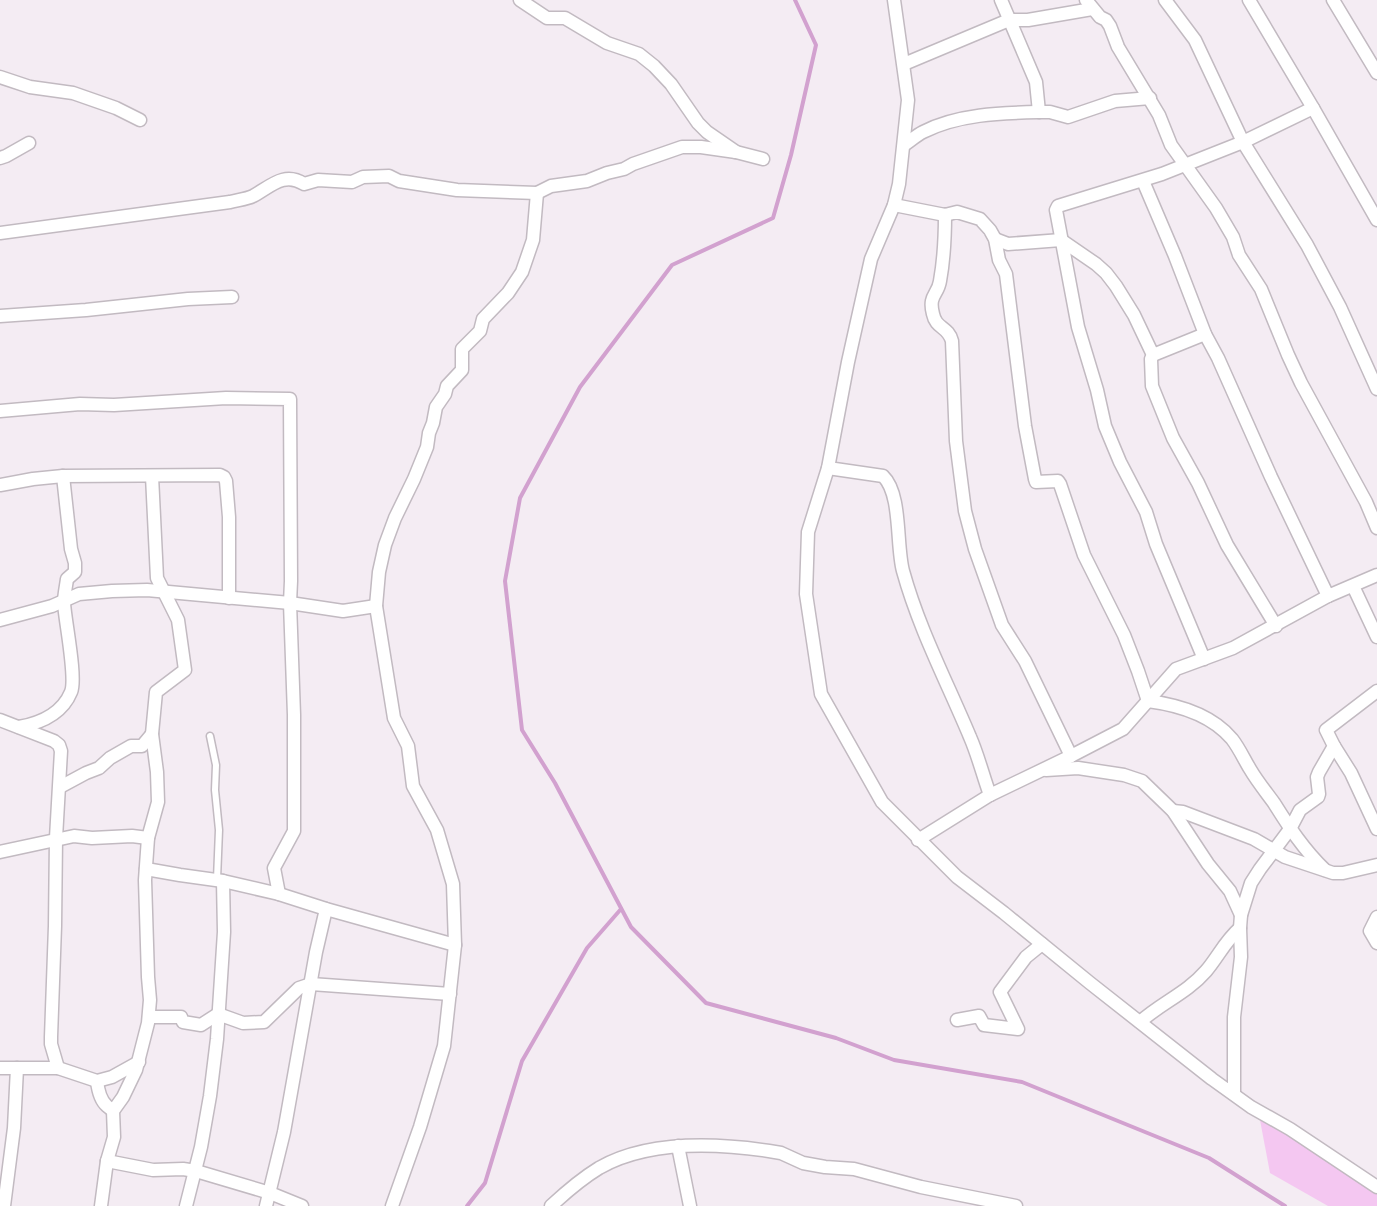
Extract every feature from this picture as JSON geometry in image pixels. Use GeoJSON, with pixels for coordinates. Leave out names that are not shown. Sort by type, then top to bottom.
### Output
{"type":"FeatureCollection","features":[{"type":"Feature","properties":{"kind":"street"},"geometry":{"type":"LineString","coordinates":[[520,0],[547,18],[565,18],[607,43],[639,54],[654,66],[671,84],[698,123],[736,152]]}},
{"type":"Feature","properties":{"kind":"street"},"geometry":{"type":"LineString","coordinates":[[894,0],[908,100],[899,184],[894,205],[871,259],[848,362],[828,468],[810,521],[806,554],[806,594],[821,694],[882,802],[956,877],[1212,1079],[1251,1107],[1375,1181]]}},
{"type":"Feature","properties":{"kind":"street"},"geometry":{"type":"LineString","coordinates":[[1001,0],[1036,82],[1039,112]]}},
{"type":"Feature","properties":{"kind":"street"},"geometry":{"type":"LineString","coordinates":[[1164,0],[1196,40],[1243,142],[1308,245],[1340,307],[1377,389]]}},
{"type":"Feature","properties":{"kind":"street"},"geometry":{"type":"LineString","coordinates":[[1249,0],[1377,220]]}},
{"type":"Feature","properties":{"kind":"street"},"geometry":{"type":"LineString","coordinates":[[1333,0],[1377,73]]}},
{"type":"Feature","properties":{"kind":"street"},"geometry":{"type":"LineString","coordinates":[[904,64],[1009,20],[1028,20],[1089,5],[1110,26],[1118,47],[1159,115],[1171,145],[1216,208],[1233,237],[1239,255],[1261,289],[1301,383],[1366,502],[1377,528]]}},
{"type":"Feature","properties":{"kind":"street"},"geometry":{"type":"LineString","coordinates":[[0,76],[30,87],[74,94],[116,108],[140,120]]}},
{"type":"Feature","properties":{"kind":"street"},"geometry":{"type":"LineString","coordinates":[[904,145],[922,132],[935,126],[965,118],[1008,113],[1039,112],[1050,112],[1068,117],[1115,102],[1150,98]]}},
{"type":"Feature","properties":{"kind":"street"},"geometry":{"type":"LineString","coordinates":[[1204,659],[1156,544],[1146,512],[1104,426],[1097,390],[1078,327],[1056,210],[1058,206],[1143,181],[1243,142],[1313,108]]}},
{"type":"Feature","properties":{"kind":"street"},"geometry":{"type":"LineString","coordinates":[[0,158],[29,143]]}},
{"type":"Feature","properties":{"kind":"street"},"geometry":{"type":"LineString","coordinates":[[0,233],[230,202],[252,197],[269,185],[281,180],[299,180],[304,184],[318,180],[352,182],[370,176],[389,176],[399,181],[457,190],[537,193],[551,186],[588,181],[682,147],[702,147],[736,152],[763,159]]}},
{"type":"Feature","properties":{"kind":"street"},"geometry":{"type":"LineString","coordinates":[[1143,181],[1205,334],[1218,358],[1270,477],[1328,596]]}},
{"type":"Feature","properties":{"kind":"street"},"geometry":{"type":"LineString","coordinates":[[392,1206],[420,1127],[444,1046],[455,945],[452,884],[437,830],[413,786],[408,746],[394,718],[376,606],[378,572],[395,518],[414,479],[426,447],[436,407],[445,394],[447,386],[462,370],[462,349],[480,332],[483,319],[508,293],[522,272],[533,240],[537,193]]}},
{"type":"Feature","properties":{"kind":"street"},"geometry":{"type":"LineString","coordinates":[[894,205],[945,215],[957,212],[980,219],[990,230],[999,260],[1006,274],[1024,417],[1036,482],[1054,480],[1060,484],[1084,555],[1124,635],[1148,701]]}},
{"type":"Feature","properties":{"kind":"street"},"geometry":{"type":"LineString","coordinates":[[945,215],[940,284],[931,300],[935,323],[950,333],[952,341],[956,441],[965,511],[975,548],[1002,625],[1025,661],[1071,756]]}},
{"type":"Feature","properties":{"kind":"street"},"geometry":{"type":"LineString","coordinates":[[994,239],[1008,244],[1061,240],[1106,272],[1134,315],[1153,355],[1151,359],[1152,386],[1173,438],[1198,483],[1228,545],[1276,626]]}},
{"type":"Feature","properties":{"kind":"street"},"geometry":{"type":"LineString","coordinates":[[0,316],[86,310],[188,299],[232,297]]}},
{"type":"Feature","properties":{"kind":"street"},"geometry":{"type":"LineString","coordinates":[[1153,355],[1205,334]]}},
{"type":"Feature","properties":{"kind":"street"},"geometry":{"type":"LineString","coordinates":[[0,411],[80,404],[226,398],[290,399],[290,603],[294,715],[294,830],[274,868],[279,894]]}},
{"type":"Feature","properties":{"kind":"street"},"geometry":{"type":"LineString","coordinates":[[828,468],[883,476],[888,481],[898,527],[902,569],[922,628],[971,739],[990,795]]}},
{"type":"Feature","properties":{"kind":"street"},"geometry":{"type":"LineString","coordinates":[[0,485],[63,476],[220,475],[226,481],[229,517],[229,598]]}},
{"type":"Feature","properties":{"kind":"street"},"geometry":{"type":"LineString","coordinates":[[19,727],[36,724],[52,715],[64,706],[72,690],[64,601],[67,579],[75,572],[75,563],[71,549],[63,476]]}},
{"type":"Feature","properties":{"kind":"street"},"geometry":{"type":"LineString","coordinates":[[101,1206],[107,1161],[114,1137],[114,1111],[123,1097],[139,1062],[149,1017],[150,1000],[145,904],[148,838],[158,802],[152,734],[156,692],[185,670],[178,620],[157,578],[152,476]]}},
{"type":"Feature","properties":{"kind":"street"},"geometry":{"type":"LineString","coordinates":[[918,840],[990,795],[1122,729],[1176,669],[1233,648],[1328,596],[1377,575]]}},
{"type":"Feature","properties":{"kind":"street"},"geometry":{"type":"LineString","coordinates":[[1352,586],[1377,637]]}},
{"type":"Feature","properties":{"kind":"street"},"geometry":{"type":"LineString","coordinates":[[0,620],[64,601],[79,594],[93,592],[147,590],[290,603],[343,611],[376,606]]}},
{"type":"Feature","properties":{"kind":"street"},"geometry":{"type":"LineString","coordinates":[[1376,823],[1351,773],[1326,730],[1377,691]]}},
{"type":"Feature","properties":{"kind":"street"},"geometry":{"type":"LineString","coordinates":[[1148,701],[1172,704],[1192,711],[1211,721],[1232,740],[1290,829],[1314,860],[1325,870]]}},
{"type":"Feature","properties":{"kind":"street"},"geometry":{"type":"LineString","coordinates":[[0,720],[54,740],[62,751],[56,838],[51,1037],[51,1044],[58,1068]]}},
{"type":"Feature","properties":{"kind":"street"},"geometry":{"type":"LineString","coordinates":[[60,787],[100,768],[110,758],[131,746],[142,746],[152,734]]}},
{"type":"Feature","properties":{"kind":"street"},"geometry":{"type":"LineString","coordinates":[[1234,1094],[1234,1017],[1241,957],[1241,915],[1251,883],[1290,829],[1300,810],[1318,798],[1320,794],[1317,777],[1334,746]]}},
{"type":"Feature","properties":{"kind":"street"},"geometry":{"type":"LineString","coordinates":[[1042,770],[1078,768],[1124,774],[1142,781],[1173,811],[1208,864],[1230,891],[1241,915]]}},
{"type":"Feature","properties":{"kind":"street"},"geometry":{"type":"LineString","coordinates":[[1173,811],[1183,812],[1244,835],[1285,857],[1332,873],[1343,873],[1377,865]]}},
{"type":"Feature","properties":{"kind":"street"},"geometry":{"type":"LineString","coordinates":[[0,852],[56,838],[74,836],[92,838],[132,836],[148,838]]}},
{"type":"Feature","properties":{"kind":"street"},"geometry":{"type":"LineString","coordinates":[[146,868],[220,880],[279,894],[455,945]]}},
{"type":"Feature","properties":{"kind":"street"},"geometry":{"type":"LineString","coordinates":[[186,1206],[196,1171],[210,1096],[217,1039],[224,932],[220,880]]}},
{"type":"Feature","properties":{"kind":"street"},"geometry":{"type":"LineString","coordinates":[[266,1206],[284,1132],[316,952],[326,909]]}},
{"type":"Feature","properties":{"kind":"street"},"geometry":{"type":"LineString","coordinates":[[1377,917],[1370,931],[1377,943]]}},
{"type":"Feature","properties":{"kind":"street"},"geometry":{"type":"LineString","coordinates":[[1140,1022],[1153,1010],[1181,994],[1206,971],[1228,938],[1240,928]]}},
{"type":"Feature","properties":{"kind":"street"},"geometry":{"type":"LineString","coordinates":[[957,1020],[979,1016],[984,1025],[1018,1029],[1000,992],[1026,956],[1042,944]]}},
{"type":"Feature","properties":{"kind":"street"},"geometry":{"type":"LineString","coordinates":[[218,1014],[243,1023],[264,1022],[299,988],[311,984],[450,994]]}},
{"type":"Feature","properties":{"kind":"street"},"geometry":{"type":"LineString","coordinates":[[149,1017],[180,1017],[183,1022],[201,1025],[218,1014]]}},
{"type":"Feature","properties":{"kind":"street"},"geometry":{"type":"LineString","coordinates":[[0,1068],[58,1068],[97,1081],[112,1077],[139,1062]]}},
{"type":"Feature","properties":{"kind":"street"},"geometry":{"type":"LineString","coordinates":[[4,1206],[14,1128],[16,1068]]}},
{"type":"Feature","properties":{"kind":"street"},"geometry":{"type":"LineString","coordinates":[[97,1081],[101,1098],[114,1111]]}},
{"type":"Feature","properties":{"kind":"street"},"geometry":{"type":"LineString","coordinates":[[678,1146],[690,1206]]}},
{"type":"Feature","properties":{"kind":"street"},"geometry":{"type":"LineString","coordinates":[[551,1206],[583,1178],[601,1167],[643,1152],[678,1146],[721,1146],[769,1151],[804,1163],[854,1169],[921,1187],[1016,1206]]}},
{"type":"Feature","properties":{"kind":"street"},"geometry":{"type":"LineString","coordinates":[[107,1161],[153,1170],[183,1169],[196,1171],[270,1193],[302,1206]]}},
{"type":"Feature","properties":{"kind":"lane"},"geometry":{"type":"LineString","coordinates":[[210,736],[216,765],[215,790],[219,830],[220,880]]}},
{"type":"Feature","properties":{"kind":"shaded area"},"geometry":{"type":"Polygon","coordinates":[[[1260,1120],[1291,1127],[1377,1183],[1377,1206],[1328,1206],[1270,1173],[1260,1120]]]}},
{"type":"Feature","properties":{"kind":"waterway"},"geometry":{"type":"LineString","coordinates":[[795,0],[816,45],[791,155],[773,218],[672,265],[580,387],[520,498],[505,581],[522,730],[555,783],[631,927],[706,1003],[836,1038],[894,1060],[1022,1082],[1209,1158],[1285,1206]]}},
{"type":"Feature","properties":{"kind":"waterway"},"geometry":{"type":"LineString","coordinates":[[467,1206],[485,1183],[522,1061],[587,948],[621,909]]}}]}
